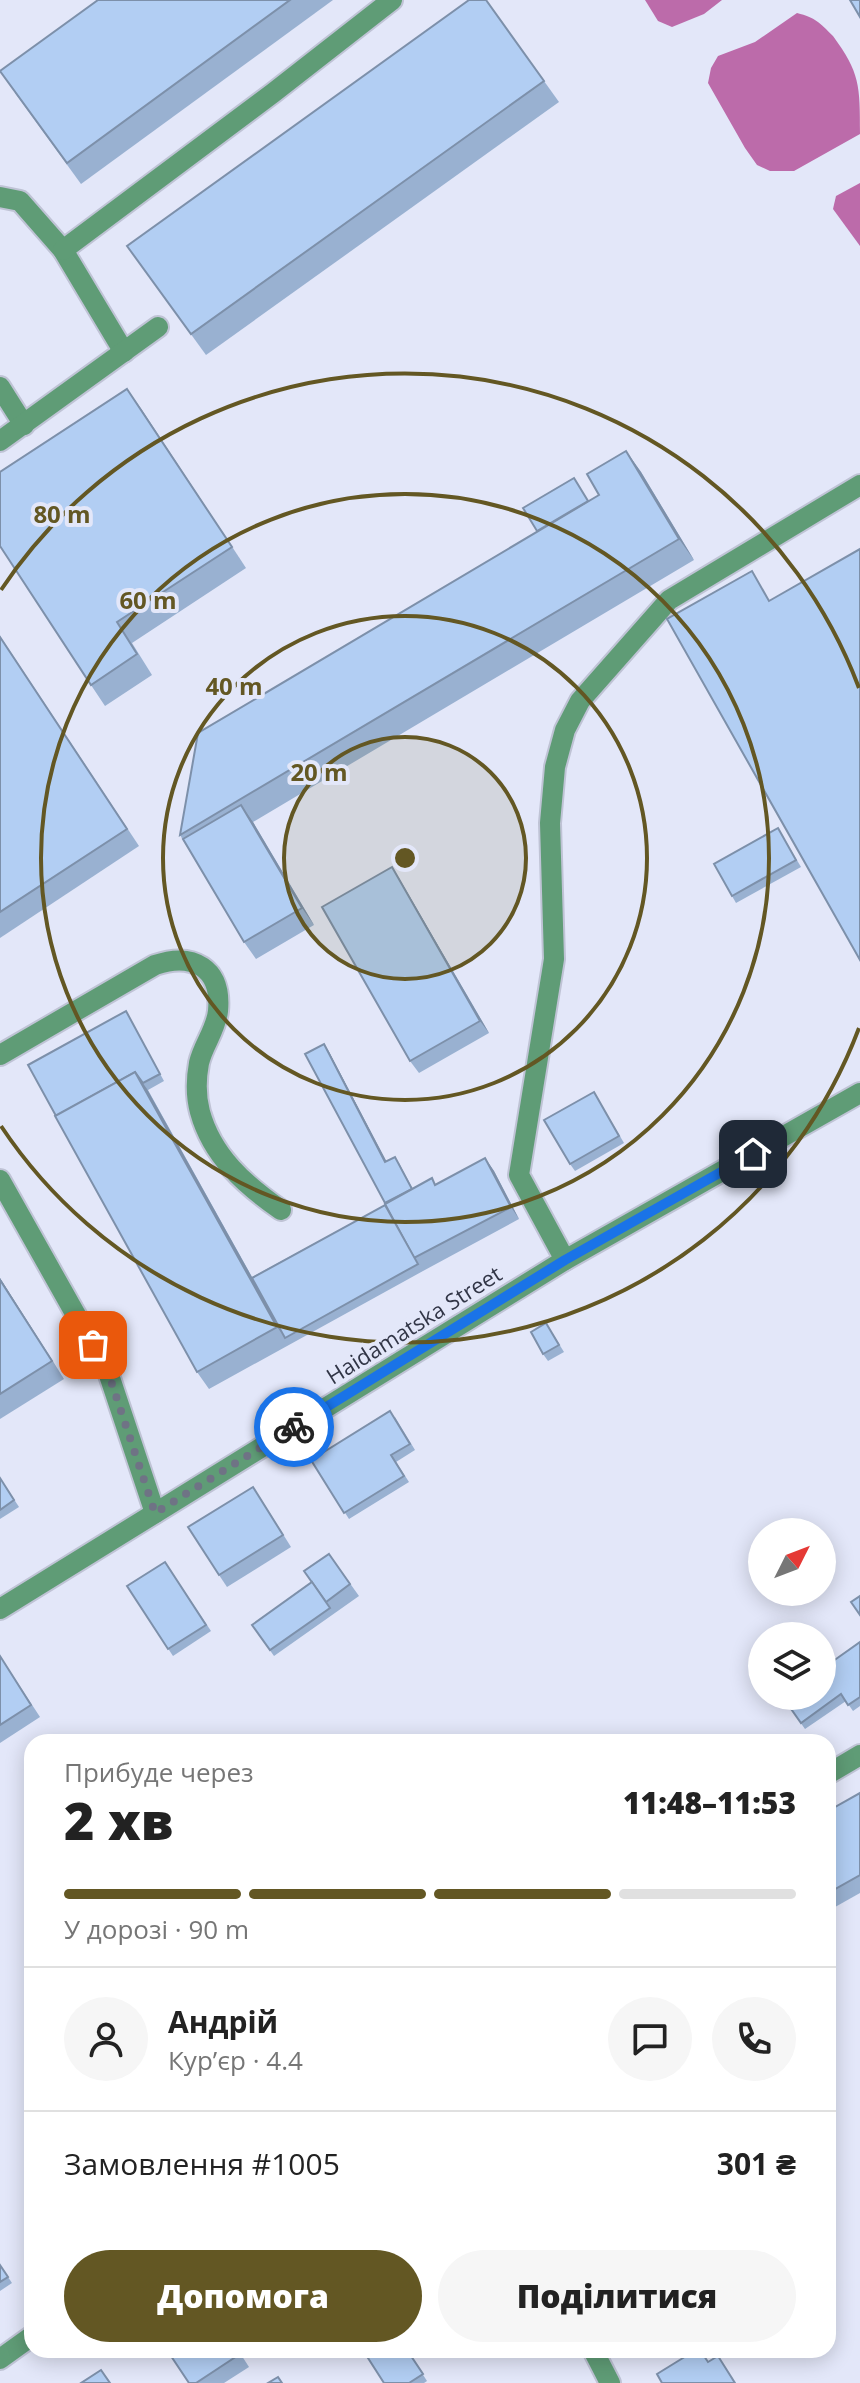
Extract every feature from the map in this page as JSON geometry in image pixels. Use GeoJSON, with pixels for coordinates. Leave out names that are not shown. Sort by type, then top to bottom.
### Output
{"type":"FeatureCollection","features":[{"type":"Feature","properties":{"kind":"street"},"geometry":{"type":"LineString","coordinates":[[63,250],[392,0]]}},
{"type":"Feature","properties":{"kind":"street"},"geometry":{"type":"LineString","coordinates":[[0,197],[20,201],[63,250],[124,352]]}},
{"type":"Feature","properties":{"kind":"street"},"geometry":{"type":"LineString","coordinates":[[0,441],[158,327]]}},
{"type":"Feature","properties":{"kind":"street"},"geometry":{"type":"LineString","coordinates":[[0,387],[24,425]]}},
{"type":"Feature","properties":{"kind":"street"},"geometry":{"type":"LineString","coordinates":[[565,1260],[519,1175],[554,959],[550,823],[555,767],[565,730],[580,701],[669,600],[860,485]]}},
{"type":"Feature","properties":{"kind":"street"},"geometry":{"type":"LineString","coordinates":[[0,1055],[155,965],[175,958],[194,960],[206,970],[217,990],[218,1012],[200,1060],[197,1084],[199,1109],[208,1136],[224,1161],[249,1187],[281,1210]]}},
{"type":"Feature","properties":{"kind":"street","name":"Haidamatska Street"},"geometry":{"type":"LineString","coordinates":[[0,1609],[565,1260],[860,1093]]}},
{"type":"Feature","properties":{"kind":"street"},"geometry":{"type":"LineString","coordinates":[[0,1180],[108,1372],[155,1513]]}},
{"type":"Feature","properties":{"kind":"street"},"geometry":{"type":"LineString","coordinates":[[836,1769],[860,1755]]}},
{"type":"Feature","properties":{"kind":"street"},"geometry":{"type":"LineString","coordinates":[[0,2359],[24,2342]]}},
{"type":"Feature","properties":{"kind":"street"},"geometry":{"type":"LineString","coordinates":[[597,2358],[610,2383]]}},
{"type":"Feature","properties":{"kind":"shaded area"},"geometry":{"type":"Polygon","coordinates":[[[645,0],[722,0],[704,14],[672,27],[658,21],[645,0]]]}},
{"type":"Feature","properties":{"kind":"shaded area"},"geometry":{"type":"Polygon","coordinates":[[[797,13],[824,27],[849,60],[859,91],[860,134],[794,171],[770,171],[757,165],[745,148],[708,83],[718,56],[755,42],[797,13]]]}},
{"type":"Feature","properties":{"kind":"shaded area"},"geometry":{"type":"Polygon","coordinates":[[[860,183],[860,246],[833,209],[836,196],[860,183]]]}},
{"type":"Feature","properties":{"kind":"building"},"geometry":{"type":"Polygon","coordinates":[[[98,0],[290,0],[67,163],[0,71],[98,0]]]}},
{"type":"Feature","properties":{"kind":"building"},"geometry":{"type":"Polygon","coordinates":[[[469,0],[486,0],[544,81],[191,334],[127,246],[469,0]]]}},
{"type":"Feature","properties":{"kind":"building"},"geometry":{"type":"Polygon","coordinates":[[[850,0],[860,0],[860,17],[850,0]]]}},
{"type":"Feature","properties":{"kind":"building"},"geometry":{"type":"Polygon","coordinates":[[[127,389],[232,547],[117,622],[137,654],[91,685],[0,546],[0,472],[127,389]]]}},
{"type":"Feature","properties":{"kind":"building"},"geometry":{"type":"Polygon","coordinates":[[[626,451],[679,539],[180,835],[198,733],[599,495],[587,474],[626,451]]]}},
{"type":"Feature","properties":{"kind":"building"},"geometry":{"type":"Polygon","coordinates":[[[574,478],[588,501],[537,531],[523,508],[574,478]]]}},
{"type":"Feature","properties":{"kind":"building"},"geometry":{"type":"Polygon","coordinates":[[[860,549],[860,960],[667,619],[752,571],[769,601],[860,549]]]}},
{"type":"Feature","properties":{"kind":"building"},"geometry":{"type":"Polygon","coordinates":[[[0,637],[127,829],[0,912],[0,637]]]}},
{"type":"Feature","properties":{"kind":"building"},"geometry":{"type":"Polygon","coordinates":[[[241,805],[302,908],[244,942],[183,839],[241,805]]]}},
{"type":"Feature","properties":{"kind":"building"},"geometry":{"type":"Polygon","coordinates":[[[778,828],[796,860],[732,896],[714,864],[778,828]]]}},
{"type":"Feature","properties":{"kind":"building"},"geometry":{"type":"Polygon","coordinates":[[[392,867],[480,1021],[410,1061],[322,907],[392,867]]]}},
{"type":"Feature","properties":{"kind":"building"},"geometry":{"type":"Polygon","coordinates":[[[126,1011],[160,1074],[143,1083],[135,1072],[56,1116],[28,1065],[126,1011]]]}},
{"type":"Feature","properties":{"kind":"building"},"geometry":{"type":"Polygon","coordinates":[[[324,1044],[385,1162],[395,1157],[412,1189],[385,1203],[305,1054],[324,1044]]]}},
{"type":"Feature","properties":{"kind":"building"},"geometry":{"type":"Polygon","coordinates":[[[135,1072],[277,1327],[197,1372],[55,1116],[135,1072]]]}},
{"type":"Feature","properties":{"kind":"building"},"geometry":{"type":"Polygon","coordinates":[[[594,1092],[619,1136],[570,1164],[544,1120],[594,1092]]]}},
{"type":"Feature","properties":{"kind":"building"},"geometry":{"type":"Polygon","coordinates":[[[485,1158],[511,1207],[414,1258],[385,1204],[432,1178],[435,1185],[485,1158]]]}},
{"type":"Feature","properties":{"kind":"building"},"geometry":{"type":"Polygon","coordinates":[[[385,1205],[418,1264],[285,1338],[252,1278],[385,1205]]]}},
{"type":"Feature","properties":{"kind":"building"},"geometry":{"type":"Polygon","coordinates":[[[0,1280],[52,1361],[0,1394],[0,1280]]]}},
{"type":"Feature","properties":{"kind":"building"},"geometry":{"type":"Polygon","coordinates":[[[546,1323],[559,1345],[543,1354],[531,1332],[546,1323]]]}},
{"type":"Feature","properties":{"kind":"building"},"geometry":{"type":"Polygon","coordinates":[[[390,1411],[410,1444],[391,1455],[404,1476],[344,1513],[311,1460],[390,1411]]]}},
{"type":"Feature","properties":{"kind":"building"},"geometry":{"type":"Polygon","coordinates":[[[0,1478],[14,1500],[0,1510],[0,1478]]]}},
{"type":"Feature","properties":{"kind":"building"},"geometry":{"type":"Polygon","coordinates":[[[253,1487],[283,1535],[219,1575],[188,1527],[253,1487]]]}},
{"type":"Feature","properties":{"kind":"building"},"geometry":{"type":"Polygon","coordinates":[[[329,1554],[350,1584],[326,1602],[304,1571],[329,1554]]]}},
{"type":"Feature","properties":{"kind":"building"},"geometry":{"type":"Polygon","coordinates":[[[165,1562],[206,1625],[168,1649],[127,1586],[165,1562]]]}},
{"type":"Feature","properties":{"kind":"building"},"geometry":{"type":"Polygon","coordinates":[[[312,1582],[330,1608],[270,1650],[252,1625],[312,1582]]]}},
{"type":"Feature","properties":{"kind":"building"},"geometry":{"type":"Polygon","coordinates":[[[860,1596],[860,1615],[851,1602],[860,1596]]]}},
{"type":"Feature","properties":{"kind":"building"},"geometry":{"type":"Polygon","coordinates":[[[860,1642],[860,1697],[848,1705],[841,1694],[836,1698],[836,1659],[860,1642]]]}},
{"type":"Feature","properties":{"kind":"building"},"geometry":{"type":"Polygon","coordinates":[[[0,1656],[31,1705],[0,1725],[0,1656]]]}},
{"type":"Feature","properties":{"kind":"building"},"geometry":{"type":"Polygon","coordinates":[[[792,1710],[819,1710],[801,1723],[792,1710]]]}},
{"type":"Feature","properties":{"kind":"building"},"geometry":{"type":"Polygon","coordinates":[[[860,1793],[860,1875],[836,1888],[836,1806],[860,1793]]]}},
{"type":"Feature","properties":{"kind":"building"},"geometry":{"type":"Polygon","coordinates":[[[0,2265],[8,2277],[0,2282],[0,2265]]]}},
{"type":"Feature","properties":{"kind":"building"},"geometry":{"type":"Polygon","coordinates":[[[172,2358],[234,2358],[196,2383],[189,2383],[172,2358]]]}},
{"type":"Feature","properties":{"kind":"building"},"geometry":{"type":"Polygon","coordinates":[[[368,2358],[412,2358],[423,2374],[409,2383],[384,2383],[368,2358]]]}},
{"type":"Feature","properties":{"kind":"building"},"geometry":{"type":"Polygon","coordinates":[[[683,2358],[705,2358],[708,2362],[719,2358],[735,2383],[662,2383],[657,2374],[683,2358]]]}},
{"type":"Feature","properties":{"kind":"building"},"geometry":{"type":"Polygon","coordinates":[[[101,2370],[110,2383],[81,2383],[101,2370]]]}},
{"type":"Feature","properties":{"kind":"building"},"geometry":{"type":"Polygon","coordinates":[[[278,2377],[282,2383],[268,2383],[278,2377]]]}},
{"type":"Feature","properties":{"kind":"way so far"},"geometry":{"type":"LineString","coordinates":[[93,1345],[108,1372],[155,1513],[294,1427]]}},
{"type":"Feature","properties":{"kind":"route"},"geometry":{"type":"LineString","coordinates":[[294,1427],[565,1260],[753,1154]]}}]}
